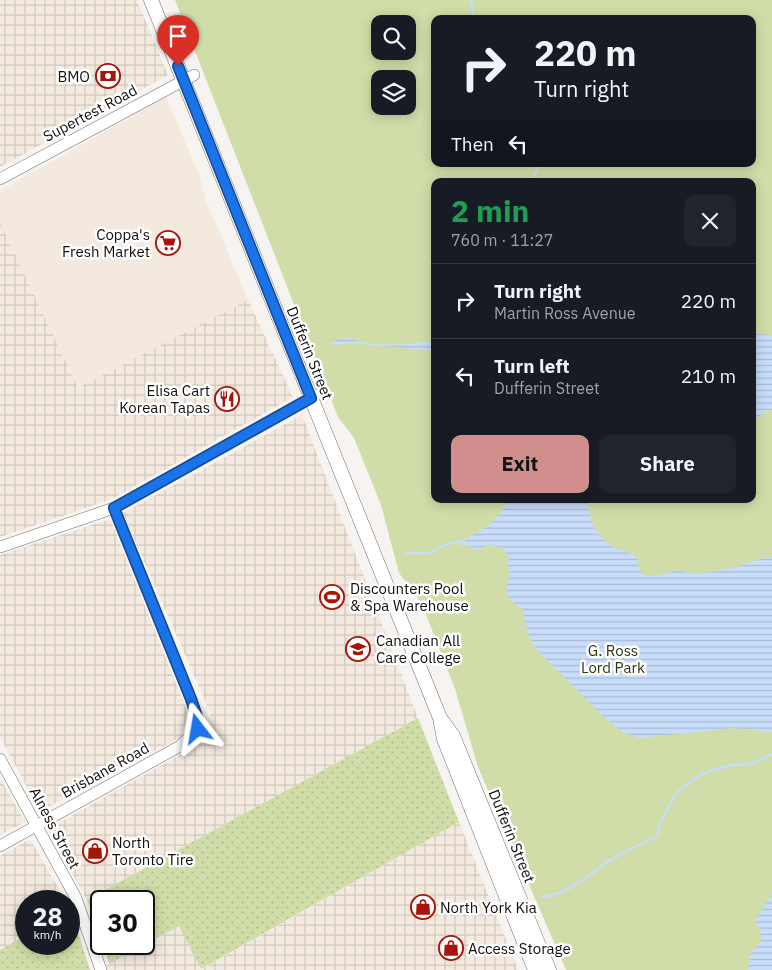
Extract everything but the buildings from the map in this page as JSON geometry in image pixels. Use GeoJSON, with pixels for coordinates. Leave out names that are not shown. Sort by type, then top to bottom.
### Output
{"type":"FeatureCollection","features":[{"type":"Feature","properties":{"kind":"main road","name":"Dufferin Street"},"geometry":{"type":"LineString","coordinates":[[151,0],[189,77],[440,718],[444,739],[535,970]]}},
{"type":"Feature","properties":{"kind":"main road","name":"Dufferin Street"},"geometry":{"type":"LineString","coordinates":[[440,718],[453,736],[548,970]]}},
{"type":"Feature","properties":{"kind":"street","name":"Supertest Road"},"geometry":{"type":"LineString","coordinates":[[0,179],[189,77]]}},
{"type":"Feature","properties":{"kind":"street"},"geometry":{"type":"LineString","coordinates":[[0,547],[114,508],[313,397]]}},
{"type":"Feature","properties":{"kind":"street","name":"Brisbane Road"},"geometry":{"type":"LineString","coordinates":[[0,846],[180,746],[198,729],[198,720],[191,699],[114,508]]}},
{"type":"Feature","properties":{"kind":"street","name":"Alness Street"},"geometry":{"type":"LineString","coordinates":[[0,759],[76,898],[101,970]]}},
{"type":"Feature","properties":{"kind":"shaded area"},"geometry":{"type":"Polygon","coordinates":[[[0,0],[137,0],[168,75],[0,167],[0,0]]]}},
{"type":"Feature","properties":{"kind":"shaded area"},"geometry":{"type":"Polygon","coordinates":[[[166,97],[200,177],[205,198],[248,300],[78,389],[0,223],[0,191],[166,97]]]}},
{"type":"Feature","properties":{"kind":"shaded area"},"geometry":{"type":"Polygon","coordinates":[[[0,223],[78,388],[248,300],[293,397],[112,499],[0,537],[0,223]]]}},
{"type":"Feature","properties":{"kind":"shaded area"},"geometry":{"type":"Polygon","coordinates":[[[302,415],[418,718],[105,890],[90,890],[90,898],[87,900],[48,829],[208,739],[211,714],[123,513],[302,415]]]}},
{"type":"Feature","properties":{"kind":"shaded area"},"geometry":{"type":"Polygon","coordinates":[[[110,519],[187,711],[185,725],[181,737],[40,811],[0,737],[0,555],[110,519]]]}},
{"type":"Feature","properties":{"kind":"shaded area"},"geometry":{"type":"Polygon","coordinates":[[[0,778],[25,822],[0,835],[0,778]]]}},
{"type":"Feature","properties":{"kind":"shaded area"},"geometry":{"type":"Polygon","coordinates":[[[459,822],[518,970],[98,970],[126,955],[155,955],[155,939],[179,926],[202,969],[459,822]]]}},
{"type":"Feature","properties":{"kind":"shaded area"},"geometry":{"type":"Polygon","coordinates":[[[30,839],[60,890],[15,890],[15,941],[0,950],[0,856],[30,839]]]}},
{"type":"Feature","properties":{"kind":"green space","name":"G. Ross Lord Park"},"geometry":{"type":"Polygon","coordinates":[[[175,0],[772,0],[772,970],[566,970],[478,767],[455,689],[422,604],[399,573],[381,505],[354,438],[338,417],[175,0]]]}},
{"type":"Feature","properties":{"kind":"green space"},"geometry":{"type":"Polygon","coordinates":[[[418,718],[459,822],[201,969],[179,926],[155,939],[155,890],[105,890],[418,718]]]}},
{"type":"Feature","properties":{"kind":"green space"},"geometry":{"type":"Polygon","coordinates":[[[80,938],[90,970],[0,970],[0,950],[15,941],[15,955],[80,955],[80,938]]]}},
{"type":"Feature","properties":{"kind":"green space"},"geometry":{"type":"Polygon","coordinates":[[[107,955],[126,955],[109,964],[107,955]]]}},
{"type":"Feature","properties":{"kind":"water"},"geometry":{"type":"Polygon","coordinates":[[[756,333],[772,335],[772,410],[761,414],[756,420],[756,333]]]}},
{"type":"Feature","properties":{"kind":"water"},"geometry":{"type":"Polygon","coordinates":[[[346,338],[390,345],[431,341],[431,351],[348,343],[333,346],[331,342],[346,338]]]}},
{"type":"Feature","properties":{"kind":"water"},"geometry":{"type":"Polygon","coordinates":[[[506,503],[588,503],[591,520],[599,534],[609,545],[637,557],[640,570],[645,576],[662,575],[676,570],[697,574],[739,567],[752,561],[772,557],[772,732],[734,728],[639,738],[623,732],[608,721],[536,649],[529,636],[522,609],[514,604],[507,594],[506,587],[510,575],[507,563],[510,558],[503,549],[490,544],[476,551],[469,545],[459,546],[466,539],[490,524],[506,503]]]}},
{"type":"Feature","properties":{"kind":"water"},"geometry":{"type":"Polygon","coordinates":[[[772,894],[772,970],[748,970],[751,953],[762,939],[756,919],[772,894]]]}},
{"type":"Feature","properties":{"kind":"waterway"},"geometry":{"type":"LineString","coordinates":[[471,0],[473,15]]}},
{"type":"Feature","properties":{"kind":"waterway"},"geometry":{"type":"LineString","coordinates":[[534,178],[538,167]]}},
{"type":"Feature","properties":{"kind":"waterway"},"geometry":{"type":"LineString","coordinates":[[406,553],[429,553],[447,544],[464,541]]}},
{"type":"Feature","properties":{"kind":"waterway"},"geometry":{"type":"LineString","coordinates":[[543,897],[568,889],[616,857],[658,836],[659,825],[676,793],[701,774],[727,766],[754,763],[772,754]]}},
{"type":"Feature","properties":{"kind":"place","name":"BMO"},"geometry":{"type":"Point","coordinates":[108,76]}},
{"type":"Feature","properties":{"kind":"place","name":"Coppa's Fresh Market"},"geometry":{"type":"Point","coordinates":[168,243]}},
{"type":"Feature","properties":{"kind":"place","name":"Elisa Cart Korean Tapas"},"geometry":{"type":"Point","coordinates":[227,399]}},
{"type":"Feature","properties":{"kind":"place","name":"Discounters Pool & Spa Warehouse"},"geometry":{"type":"Point","coordinates":[332,597]}},
{"type":"Feature","properties":{"kind":"place","name":"Canadian All Care College"},"geometry":{"type":"Point","coordinates":[358,649]}},
{"type":"Feature","properties":{"kind":"place","name":"North Toronto Tire"},"geometry":{"type":"Point","coordinates":[95,851]}},
{"type":"Feature","properties":{"kind":"place","name":"North York Kia"},"geometry":{"type":"Point","coordinates":[423,907]}},
{"type":"Feature","properties":{"kind":"place","name":"Access Storage"},"geometry":{"type":"Point","coordinates":[451,948]}},
{"type":"Feature","properties":{"kind":"route"},"geometry":{"type":"LineString","coordinates":[[178,66],[311,398],[114,508],[191,699],[192,708],[198,720],[198,729]]}}]}
